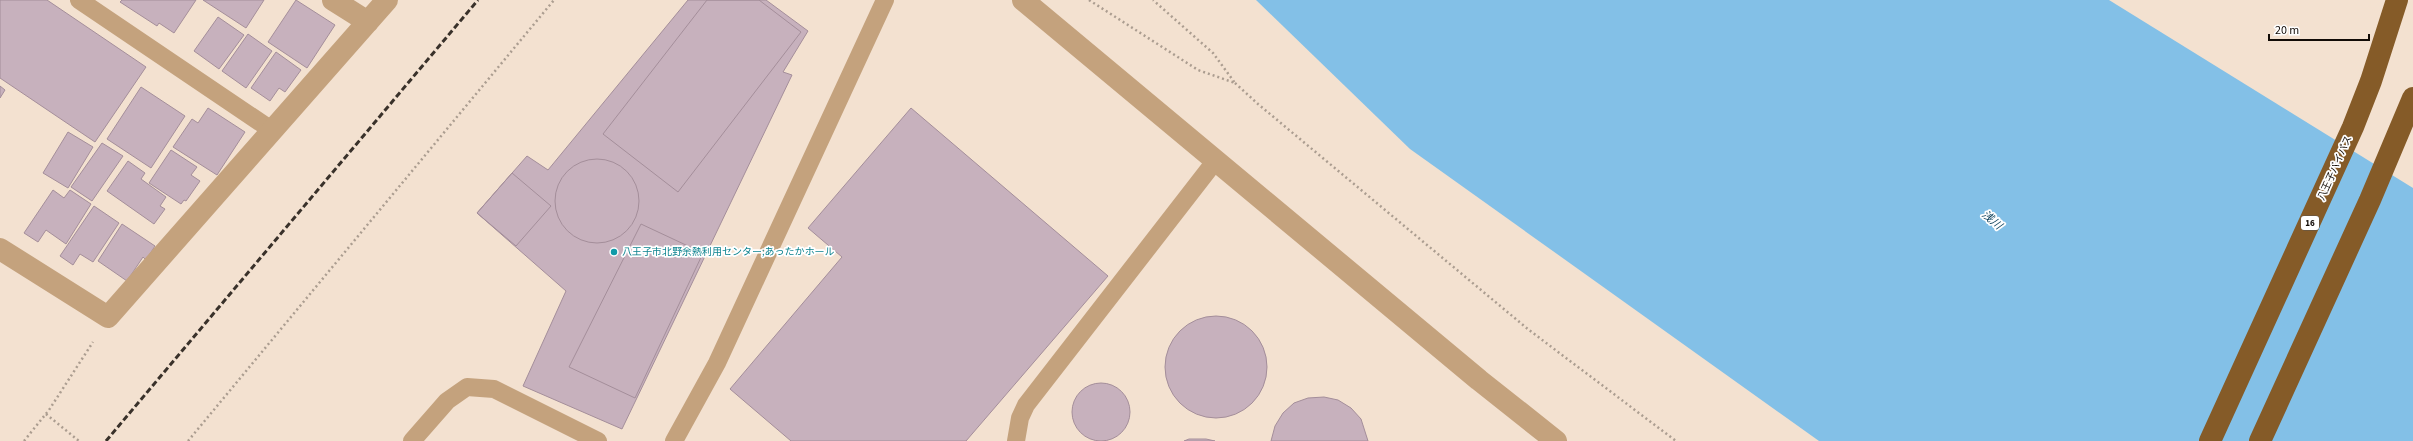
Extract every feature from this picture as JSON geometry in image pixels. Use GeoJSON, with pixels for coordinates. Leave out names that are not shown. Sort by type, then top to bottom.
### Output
{"type":"FeatureCollection","features":[{"type":"Feature","properties":{"kind":"highway","name":"八王子バイパス"},"geometry":{"type":"LineString","coordinates":[[2210,441],[2353,127],[2379,57],[2397,0]]}},
{"type":"Feature","properties":{"kind":"highway"},"geometry":{"type":"LineString","coordinates":[[2260,441],[2370,200],[2413,98]]}},
{"type":"Feature","properties":{"kind":"street"},"geometry":{"type":"LineString","coordinates":[[333,0],[368,22]]}},
{"type":"Feature","properties":{"kind":"street"},"geometry":{"type":"LineString","coordinates":[[0,249],[108,318],[387,0]]}},
{"type":"Feature","properties":{"kind":"street"},"geometry":{"type":"LineString","coordinates":[[1024,0],[1556,441]]}},
{"type":"Feature","properties":{"kind":"lane"},"geometry":{"type":"LineString","coordinates":[[79,0],[273,131]]}},
{"type":"Feature","properties":{"kind":"lane"},"geometry":{"type":"LineString","coordinates":[[674,441],[716,363],[884,0]]}},
{"type":"Feature","properties":{"kind":"lane"},"geometry":{"type":"LineString","coordinates":[[1016,441],[1020,418],[1026,405],[1216,160]]}},
{"type":"Feature","properties":{"kind":"lane"},"geometry":{"type":"LineString","coordinates":[[412,441],[447,401],[467,387],[494,389],[598,441]]}},
{"type":"Feature","properties":{"kind":"path"},"geometry":{"type":"LineString","coordinates":[[188,441],[554,0]]}},
{"type":"Feature","properties":{"kind":"path"},"geometry":{"type":"LineString","coordinates":[[1089,0],[1198,70],[1235,83]]}},
{"type":"Feature","properties":{"kind":"path"},"geometry":{"type":"LineString","coordinates":[[1153,0],[1212,53],[1235,83],[1264,110],[1529,330],[1676,441]]}},
{"type":"Feature","properties":{"kind":"path"},"geometry":{"type":"LineString","coordinates":[[24,441],[46,414],[108,318]]}},
{"type":"Feature","properties":{"kind":"path"},"geometry":{"type":"LineString","coordinates":[[46,414],[79,441]]}},
{"type":"Feature","properties":{"kind":"water","name":"浅川"},"geometry":{"type":"Polygon","coordinates":[[[1256,0],[2109,0],[2413,188],[2413,441],[1819,441],[1410,149],[1256,0]]]}},
{"type":"Feature","properties":{"kind":"building"},"geometry":{"type":"Polygon","coordinates":[[[0,0],[47,0],[146,67],[95,142],[0,78],[0,0]]]}},
{"type":"Feature","properties":{"kind":"building"},"geometry":{"type":"Polygon","coordinates":[[[122,0],[196,0],[174,33],[159,23],[157,26],[120,2],[122,0]]]}},
{"type":"Feature","properties":{"kind":"building"},"geometry":{"type":"Polygon","coordinates":[[[203,0],[264,0],[246,28],[203,0]]]}},
{"type":"Feature","properties":{"kind":"building"},"geometry":{"type":"Polygon","coordinates":[[[296,0],[335,25],[307,68],[268,42],[296,0]]]}},
{"type":"Feature","properties":{"kind":"building","name":"八王子市北野余熱利用センター;あったかホール"},"geometry":{"type":"Polygon","coordinates":[[[688,0],[766,0],[808,31],[783,72],[792,75],[622,429],[523,386],[566,291],[477,213],[527,156],[548,170],[688,0]]]}},
{"type":"Feature","properties":{"kind":"building"},"geometry":{"type":"Polygon","coordinates":[[[707,0],[759,0],[801,32],[678,192],[603,134],[707,0]]]}},
{"type":"Feature","properties":{"kind":"building"},"geometry":{"type":"Polygon","coordinates":[[[218,17],[244,35],[219,69],[194,51],[218,17]]]}},
{"type":"Feature","properties":{"kind":"building"},"geometry":{"type":"Polygon","coordinates":[[[248,34],[272,51],[246,88],[222,71],[248,34]]]}},
{"type":"Feature","properties":{"kind":"building"},"geometry":{"type":"Polygon","coordinates":[[[276,52],[301,70],[285,92],[279,88],[270,101],[251,88],[276,52]]]}},
{"type":"Feature","properties":{"kind":"building"},"geometry":{"type":"Polygon","coordinates":[[[0,86],[5,90],[0,98],[0,86]]]}},
{"type":"Feature","properties":{"kind":"building"},"geometry":{"type":"Polygon","coordinates":[[[141,87],[185,116],[151,168],[107,139],[141,87]]]}},
{"type":"Feature","properties":{"kind":"building"},"geometry":{"type":"Polygon","coordinates":[[[208,108],[245,132],[217,175],[173,147],[192,119],[198,123],[208,108]]]}},
{"type":"Feature","properties":{"kind":"building"},"geometry":{"type":"Polygon","coordinates":[[[911,108],[1108,276],[966,441],[791,441],[730,389],[842,257],[808,228],[911,108]]]}},
{"type":"Feature","properties":{"kind":"building"},"geometry":{"type":"Polygon","coordinates":[[[68,132],[93,147],[68,188],[43,173],[68,132]]]}},
{"type":"Feature","properties":{"kind":"building"},"geometry":{"type":"Polygon","coordinates":[[[102,143],[123,156],[92,201],[71,187],[102,143]]]}},
{"type":"Feature","properties":{"kind":"building"},"geometry":{"type":"Polygon","coordinates":[[[171,150],[197,167],[191,175],[200,181],[186,201],[184,200],[181,204],[149,183],[171,150]]]}},
{"type":"Feature","properties":{"kind":"building"},"geometry":{"type":"Polygon","coordinates":[[[597,159],[605,160],[620,166],[632,178],[638,193],[638,209],[632,224],[620,236],[605,242],[597,243],[589,242],[574,236],[562,224],[556,209],[555,201],[556,193],[562,178],[574,166],[589,160],[597,159]]]}},
{"type":"Feature","properties":{"kind":"building"},"geometry":{"type":"Polygon","coordinates":[[[128,161],[145,173],[141,179],[166,197],[160,206],[165,209],[154,224],[107,191],[128,161]]]}},
{"type":"Feature","properties":{"kind":"building"},"geometry":{"type":"Polygon","coordinates":[[[512,173],[551,206],[516,246],[477,213],[512,173]]]}},
{"type":"Feature","properties":{"kind":"building"},"geometry":{"type":"Polygon","coordinates":[[[53,190],[64,198],[70,190],[91,204],[66,244],[46,230],[38,242],[24,233],[53,190]]]}},
{"type":"Feature","properties":{"kind":"building"},"geometry":{"type":"Polygon","coordinates":[[[94,206],[119,223],[93,262],[80,254],[73,265],[60,256],[94,206]]]}},
{"type":"Feature","properties":{"kind":"building"},"geometry":{"type":"Polygon","coordinates":[[[122,224],[155,246],[146,260],[143,257],[127,281],[98,261],[122,224]]]}},
{"type":"Feature","properties":{"kind":"building"},"geometry":{"type":"Polygon","coordinates":[[[641,224],[703,253],[635,398],[569,367],[641,224]]]}},
{"type":"Feature","properties":{"kind":"building"},"geometry":{"type":"Polygon","coordinates":[[[1216,316],[1235,320],[1252,331],[1263,348],[1267,367],[1263,386],[1252,403],[1235,414],[1216,418],[1197,414],[1180,403],[1169,386],[1165,367],[1169,348],[1180,331],[1197,320],[1216,316]]]}},
{"type":"Feature","properties":{"kind":"building"},"geometry":{"type":"Polygon","coordinates":[[[1101,383],[1117,388],[1125,396],[1130,412],[1125,428],[1117,436],[1101,441],[1085,436],[1077,428],[1072,412],[1077,396],[1085,388],[1101,383]]]}},
{"type":"Feature","properties":{"kind":"building"},"geometry":{"type":"Polygon","coordinates":[[[1324,397],[1338,400],[1351,408],[1361,419],[1368,441],[1271,441],[1275,426],[1283,413],[1294,403],[1308,398],[1324,397]]]}},
{"type":"Feature","properties":{"kind":"building"},"geometry":{"type":"Polygon","coordinates":[[[1189,439],[1206,439],[1215,441],[1184,441],[1189,439]]]}},
{"type":"Feature","properties":{"kind":"railway"},"geometry":{"type":"LineString","coordinates":[[106,441],[478,0]]}},
{"type":"Feature","properties":{"kind":"place","name":"八王子市北野余熱利用センター;あったかホール"},"geometry":{"type":"Point","coordinates":[614,252]}}]}
